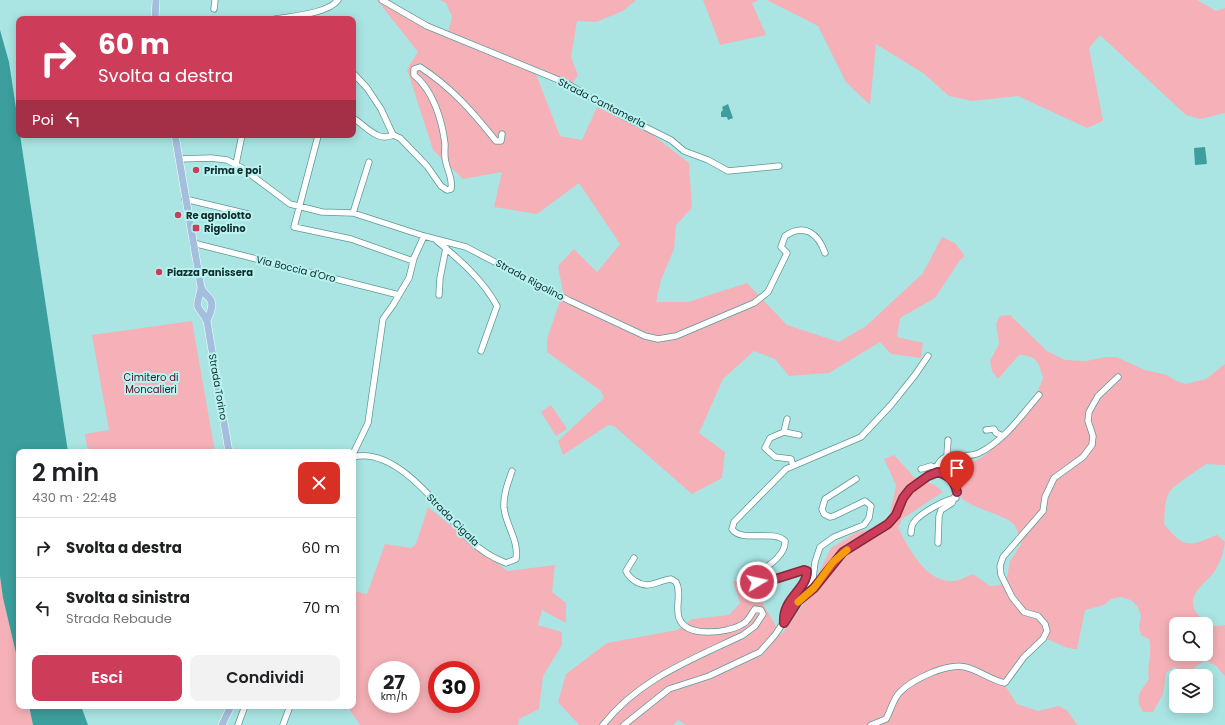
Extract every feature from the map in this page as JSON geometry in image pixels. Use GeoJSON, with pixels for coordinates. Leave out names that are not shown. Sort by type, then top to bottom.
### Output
{"type":"FeatureCollection","features":[{"type":"Feature","properties":{"kind":"main road"},"geometry":{"type":"LineString","coordinates":[[155,16],[156,0]]}},
{"type":"Feature","properties":{"kind":"main road","name":"Strada Torino"},"geometry":{"type":"LineString","coordinates":[[176,138],[201,287],[201,296],[198,300],[198,306],[207,321],[228,449]]}},
{"type":"Feature","properties":{"kind":"main road","name":"Strada Torino"},"geometry":{"type":"LineString","coordinates":[[201,287],[205,296],[210,299],[212,305],[207,321]]}},
{"type":"Feature","properties":{"kind":"main road"},"geometry":{"type":"LineString","coordinates":[[222,725],[230,709]]}},
{"type":"Feature","properties":{"kind":"street"},"geometry":{"type":"LineString","coordinates":[[214,10],[215,0]]}},
{"type":"Feature","properties":{"kind":"street"},"geometry":{"type":"LineString","coordinates":[[300,16],[332,5],[338,0]]}},
{"type":"Feature","properties":{"kind":"street","name":"Strada Cantamerla"},"geometry":{"type":"LineString","coordinates":[[382,0],[427,26],[566,83],[619,114],[671,140],[684,152],[708,160],[723,168],[736,170],[779,166]]}},
{"type":"Feature","properties":{"kind":"street"},"geometry":{"type":"LineString","coordinates":[[356,76],[367,88],[381,108],[394,135],[400,138],[427,166],[441,186],[447,190],[451,189],[452,183],[446,162],[445,143],[439,118],[428,90],[414,75],[414,69],[420,67],[460,98],[496,141],[501,141],[502,134]]}},
{"type":"Feature","properties":{"kind":"street"},"geometry":{"type":"LineString","coordinates":[[356,120],[379,137],[388,138],[394,135]]}},
{"type":"Feature","properties":{"kind":"street"},"geometry":{"type":"LineString","coordinates":[[236,164],[241,138]]}},
{"type":"Feature","properties":{"kind":"street"},"geometry":{"type":"LineString","coordinates":[[317,138],[294,227],[351,239],[413,261]]}},
{"type":"Feature","properties":{"kind":"street","name":"Strada Rigolino"},"geometry":{"type":"LineString","coordinates":[[179,158],[211,158],[227,160],[236,164],[290,204],[322,212],[354,213],[424,236],[471,249],[570,301],[645,336],[658,338],[676,336],[754,303],[768,292],[787,253],[781,247],[785,236],[792,231],[802,230],[814,234],[822,243],[825,253]]}},
{"type":"Feature","properties":{"kind":"street"},"geometry":{"type":"LineString","coordinates":[[354,213],[369,162]]}},
{"type":"Feature","properties":{"kind":"street"},"geometry":{"type":"LineString","coordinates":[[185,199],[248,214]]}},
{"type":"Feature","properties":{"kind":"street","name":"Strada Cigala"},"geometry":{"type":"LineString","coordinates":[[356,449],[368,423],[383,319],[409,278],[413,261],[424,236]]}},
{"type":"Feature","properties":{"kind":"street"},"geometry":{"type":"LineString","coordinates":[[435,239],[470,270],[492,296],[497,306],[481,352]]}},
{"type":"Feature","properties":{"kind":"street","name":"Via Boccia d'Oro"},"geometry":{"type":"LineString","coordinates":[[193,243],[399,295]]}},
{"type":"Feature","properties":{"kind":"street"},"geometry":{"type":"LineString","coordinates":[[439,295],[440,278],[446,248]]}},
{"type":"Feature","properties":{"kind":"street"},"geometry":{"type":"LineString","coordinates":[[784,623],[783,614],[786,607],[804,581],[807,571],[804,570],[769,581],[756,581],[754,578],[755,575],[771,563],[782,552],[785,541],[776,537],[739,534],[732,528],[736,520],[783,472],[793,466],[861,437],[891,405],[928,356]]}},
{"type":"Feature","properties":{"kind":"street"},"geometry":{"type":"LineString","coordinates":[[871,725],[886,719],[894,700],[900,692],[914,680],[939,671],[957,666],[966,667],[1005,684],[1024,657],[1043,639],[1047,631],[1045,624],[1038,616],[1024,612],[1012,597],[1001,575],[1000,566],[1003,556],[1043,511],[1045,497],[1054,478],[1083,457],[1092,444],[1093,436],[1088,420],[1089,412],[1101,392],[1118,377]]}},
{"type":"Feature","properties":{"kind":"street"},"geometry":{"type":"LineString","coordinates":[[798,601],[814,588],[843,552],[888,524],[896,515],[903,498],[910,489],[937,470],[940,458],[947,455],[965,456],[977,454],[1003,436],[1039,395]]}},
{"type":"Feature","properties":{"kind":"street"},"geometry":{"type":"LineString","coordinates":[[784,432],[787,419]]}},
{"type":"Feature","properties":{"kind":"street"},"geometry":{"type":"LineString","coordinates":[[986,430],[994,429],[996,433],[1003,436]]}},
{"type":"Feature","properties":{"kind":"street"},"geometry":{"type":"LineString","coordinates":[[793,466],[791,459],[775,457],[766,448],[770,438],[784,432],[798,435]]}},
{"type":"Feature","properties":{"kind":"street"},"geometry":{"type":"LineString","coordinates":[[947,455],[948,440]]}},
{"type":"Feature","properties":{"kind":"street","name":"Strada Cigala"},"geometry":{"type":"LineString","coordinates":[[356,456],[375,457],[400,468],[471,541],[494,558],[506,563],[516,559],[518,549],[504,509],[505,495],[512,471]]}},
{"type":"Feature","properties":{"kind":"street"},"geometry":{"type":"LineString","coordinates":[[921,469],[931,466],[949,476],[955,484],[957,492],[956,498],[952,503],[941,510],[939,516],[938,543]]}},
{"type":"Feature","properties":{"kind":"street"},"geometry":{"type":"LineString","coordinates":[[624,725],[669,690],[709,676],[760,652],[775,636],[813,578],[815,562],[820,547],[834,537],[864,525],[869,518],[871,506],[865,501],[834,516],[830,517],[824,514],[822,508],[825,499],[856,479]]}},
{"type":"Feature","properties":{"kind":"street"},"geometry":{"type":"LineString","coordinates":[[911,533],[913,522],[918,518],[942,501],[956,498]]}},
{"type":"Feature","properties":{"kind":"street"},"geometry":{"type":"LineString","coordinates":[[603,725],[630,696],[652,679],[743,635],[757,624],[763,614],[761,610],[755,609],[746,623],[727,630],[709,632],[688,629],[679,618],[679,589],[676,582],[671,579],[649,586],[640,584],[628,575],[626,571],[634,558]]}},
{"type":"Feature","properties":{"kind":"street"},"geometry":{"type":"LineString","coordinates":[[238,725],[244,709]]}},
{"type":"Feature","properties":{"kind":"street"},"geometry":{"type":"LineString","coordinates":[[283,725],[289,709]]}},
{"type":"Feature","properties":{"kind":"green space"},"geometry":{"type":"Polygon","coordinates":[[[377,0],[387,0],[407,12],[448,32],[452,17],[446,3],[440,0],[636,0],[623,11],[596,22],[577,21],[571,57],[578,75],[572,84],[534,69],[560,136],[582,140],[597,107],[644,128],[689,163],[692,208],[676,225],[674,249],[661,280],[656,302],[688,302],[747,283],[787,325],[839,342],[866,326],[923,273],[942,237],[955,243],[965,256],[960,260],[935,298],[900,318],[897,337],[923,343],[921,358],[891,354],[880,342],[829,373],[789,376],[775,359],[754,351],[723,379],[699,433],[725,452],[722,478],[692,494],[614,426],[608,425],[563,455],[558,441],[604,398],[601,391],[547,352],[547,339],[563,292],[558,266],[574,249],[597,272],[620,244],[579,183],[537,214],[494,207],[502,172],[463,179],[433,150],[407,69],[418,52],[377,0]]]}},
{"type":"Feature","properties":{"kind":"green space"},"geometry":{"type":"Polygon","coordinates":[[[703,0],[759,0],[752,3],[766,35],[720,45],[703,0]]]}},
{"type":"Feature","properties":{"kind":"green space"},"geometry":{"type":"Polygon","coordinates":[[[767,0],[1197,0],[1216,11],[1225,8],[1225,113],[1201,119],[1186,115],[1100,35],[1089,48],[1103,121],[1087,128],[1018,96],[972,101],[949,96],[923,73],[876,44],[870,105],[846,82],[818,26],[767,0]]]}},
{"type":"Feature","properties":{"kind":"green space"},"geometry":{"type":"Polygon","coordinates":[[[1010,315],[1047,351],[1065,360],[1086,361],[1106,357],[1116,357],[1145,370],[1167,375],[1176,381],[1186,384],[1206,379],[1225,364],[1225,465],[1206,464],[1180,482],[1169,493],[1165,508],[1164,524],[1182,542],[1199,542],[1217,535],[1225,542],[1223,553],[1217,568],[1201,586],[1193,599],[1194,608],[1200,617],[1169,617],[1169,661],[1206,661],[1197,665],[1194,669],[1179,669],[1174,667],[1169,669],[1166,673],[1163,694],[1153,712],[1143,712],[1139,702],[1139,695],[1149,679],[1149,639],[1141,635],[1139,626],[1141,617],[1138,607],[1131,600],[1121,597],[1111,599],[1104,605],[1085,610],[1077,649],[1071,649],[1046,639],[1040,639],[1015,669],[1006,687],[1017,704],[1038,711],[1058,706],[1067,710],[1077,725],[686,725],[678,720],[673,725],[579,725],[558,702],[566,674],[607,643],[677,630],[692,619],[729,615],[740,603],[733,581],[750,581],[781,635],[803,605],[831,548],[857,532],[876,528],[885,523],[890,514],[896,485],[884,459],[894,455],[915,478],[935,485],[943,492],[902,519],[898,528],[907,545],[920,563],[935,576],[943,580],[956,581],[973,574],[990,586],[1000,585],[1007,577],[1010,561],[1021,544],[1016,528],[1009,521],[976,507],[966,501],[959,495],[956,487],[960,477],[969,465],[983,456],[1003,439],[1027,411],[1043,378],[1040,368],[1034,358],[1019,355],[998,379],[992,371],[990,361],[999,344],[996,324],[1000,316],[1010,315]]]}},
{"type":"Feature","properties":{"kind":"green space","name":"Cimitero di Moncalieri"},"geometry":{"type":"Polygon","coordinates":[[[192,321],[214,449],[88,449],[85,434],[109,430],[92,335],[192,321]]]}},
{"type":"Feature","properties":{"kind":"green space"},"geometry":{"type":"Polygon","coordinates":[[[551,405],[567,429],[556,436],[541,412],[551,405]]]}},
{"type":"Feature","properties":{"kind":"green space"},"geometry":{"type":"Polygon","coordinates":[[[428,507],[507,571],[555,565],[552,592],[566,603],[566,623],[542,610],[538,625],[562,632],[562,645],[543,676],[539,709],[519,719],[518,725],[360,725],[349,709],[356,709],[356,592],[367,594],[385,544],[411,548],[416,544],[428,507]]]}},
{"type":"Feature","properties":{"kind":"green space"},"geometry":{"type":"Polygon","coordinates":[[[0,576],[3,598],[16,653],[16,709],[30,709],[33,725],[0,725],[0,576]]]}},
{"type":"Feature","properties":{"kind":"green space"},"geometry":{"type":"Polygon","coordinates":[[[1225,625],[1225,676],[1215,665],[1206,661],[1213,661],[1213,626],[1225,625]]]}},
{"type":"Feature","properties":{"kind":"water"},"geometry":{"type":"Polygon","coordinates":[[[0,30],[9,62],[16,108],[16,138],[20,138],[68,449],[16,449],[16,653],[3,598],[0,576],[0,30]]]}},
{"type":"Feature","properties":{"kind":"water"},"geometry":{"type":"Polygon","coordinates":[[[728,104],[733,118],[728,120],[727,117],[721,117],[721,112],[723,110],[722,107],[728,104]]]}},
{"type":"Feature","properties":{"kind":"water"},"geometry":{"type":"Polygon","coordinates":[[[1205,147],[1207,164],[1195,165],[1194,148],[1205,147]]]}},
{"type":"Feature","properties":{"kind":"water"},"geometry":{"type":"Polygon","coordinates":[[[30,709],[82,709],[88,725],[33,725],[30,709]]]}},
{"type":"Feature","properties":{"kind":"slow traffic"},"geometry":{"type":"LineString","coordinates":[[798,602],[814,588],[833,562],[847,550]]}},
{"type":"Feature","properties":{"kind":"place","name":"Prima e poi"},"geometry":{"type":"Point","coordinates":[196,170]}},
{"type":"Feature","properties":{"kind":"place","name":"Re agnolotto"},"geometry":{"type":"Point","coordinates":[178,215]}},
{"type":"Feature","properties":{"kind":"place","name":"Rigolino"},"geometry":{"type":"Point","coordinates":[196,228]}},
{"type":"Feature","properties":{"kind":"place","name":"Piazza Panissera"},"geometry":{"type":"Point","coordinates":[159,272]}},
{"type":"Feature","properties":{"kind":"route"},"geometry":{"type":"LineString","coordinates":[[757,582],[769,581],[804,570],[808,572],[804,581],[784,611],[784,623],[798,601],[814,588],[833,562],[843,552],[888,524],[896,515],[903,498],[910,489],[928,476],[938,472],[949,476],[955,484],[957,492]]}}]}
